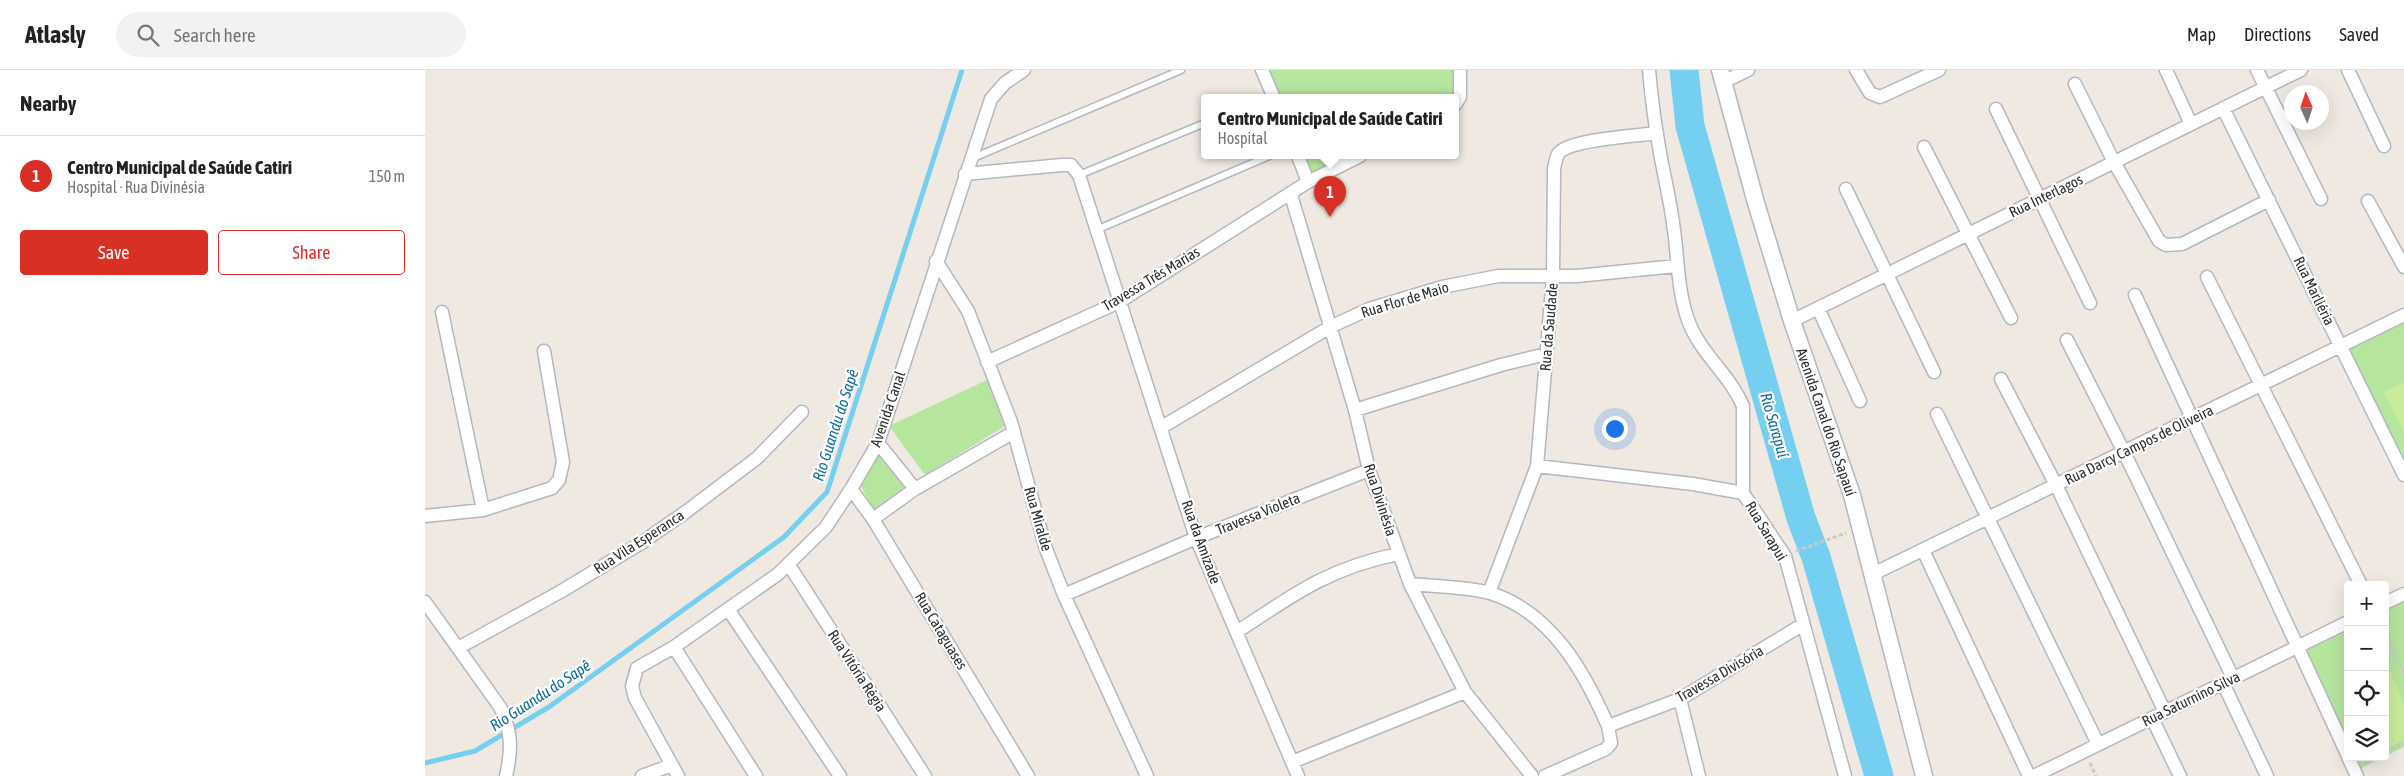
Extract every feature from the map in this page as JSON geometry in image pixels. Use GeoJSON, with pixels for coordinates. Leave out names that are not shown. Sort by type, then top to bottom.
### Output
{"type":"FeatureCollection","features":[{"type":"Feature","properties":{"kind":"street","name":"Avenida Canal"},"geometry":{"type":"LineString","coordinates":[[675,770],[635,698],[632,686],[637,668],[674,647],[789,565],[826,528],[878,443],[936,261],[991,99],[1005,83],[1025,70]]}},
{"type":"Feature","properties":{"kind":"street"},"geometry":{"type":"LineString","coordinates":[[1262,70],[1270,94]]}},
{"type":"Feature","properties":{"kind":"street"},"geometry":{"type":"LineString","coordinates":[[1459,99],[1460,70]]}},
{"type":"Feature","properties":{"kind":"street"},"geometry":{"type":"LineString","coordinates":[[1649,70],[1656,133],[1673,222],[1677,266]]}},
{"type":"Feature","properties":{"kind":"street"},"geometry":{"type":"LineString","coordinates":[[1721,76],[1748,70]]}},
{"type":"Feature","properties":{"kind":"street"},"geometry":{"type":"LineString","coordinates":[[1855,70],[1871,93],[1880,97],[1939,70]]}},
{"type":"Feature","properties":{"kind":"street"},"geometry":{"type":"LineString","coordinates":[[2166,70],[2191,124]]}},
{"type":"Feature","properties":{"kind":"street"},"geometry":{"type":"LineString","coordinates":[[2257,70],[2321,199]]}},
{"type":"Feature","properties":{"kind":"street","name":"Rua Interlagos"},"geometry":{"type":"LineString","coordinates":[[1791,322],[2301,70]]}},
{"type":"Feature","properties":{"kind":"street"},"geometry":{"type":"LineString","coordinates":[[2348,70],[2384,146]]}},
{"type":"Feature","properties":{"kind":"street","name":"Avenida Canal do Rio Sapauí"},"geometry":{"type":"LineString","coordinates":[[1721,76],[1791,322],[1840,455],[1861,528],[1924,776]]}},
{"type":"Feature","properties":{"kind":"street"},"geometry":{"type":"LineString","coordinates":[[2075,84],[2114,162],[2159,241],[2175,246],[2198,237],[2269,200]]}},
{"type":"Feature","properties":{"kind":"street","name":"Rua Marliéria"},"geometry":{"type":"LineString","coordinates":[[2223,108],[2404,475]]}},
{"type":"Feature","properties":{"kind":"street"},"geometry":{"type":"LineString","coordinates":[[1996,109],[2091,303]]}},
{"type":"Feature","properties":{"kind":"street","name":"Rua da Saudade"},"geometry":{"type":"LineString","coordinates":[[1489,593],[1537,466],[1553,276],[1554,169],[1559,153],[1566,147],[1589,142],[1656,133]]}},
{"type":"Feature","properties":{"kind":"street"},"geometry":{"type":"LineString","coordinates":[[1924,147],[2011,318]]}},
{"type":"Feature","properties":{"kind":"street"},"geometry":{"type":"LineString","coordinates":[[1299,159],[1308,182]]}},
{"type":"Feature","properties":{"kind":"street","name":"Travessa Três Marias"},"geometry":{"type":"LineString","coordinates":[[987,362],[1119,302],[1291,195],[1308,182],[1354,159]]}},
{"type":"Feature","properties":{"kind":"street"},"geometry":{"type":"LineString","coordinates":[[965,174],[1062,165],[1071,166],[1079,175]]}},
{"type":"Feature","properties":{"kind":"street","name":"Rua da Amizade"},"geometry":{"type":"LineString","coordinates":[[1079,175],[1119,302],[1162,427],[1196,538],[1298,776]]}},
{"type":"Feature","properties":{"kind":"street"},"geometry":{"type":"LineString","coordinates":[[1846,189],[1934,372]]}},
{"type":"Feature","properties":{"kind":"street","name":"Rua Divinésia"},"geometry":{"type":"LineString","coordinates":[[1291,195],[1355,410],[1369,470],[1410,584],[1465,692],[1532,776]]}},
{"type":"Feature","properties":{"kind":"street"},"geometry":{"type":"LineString","coordinates":[[2368,201],[2404,267]]}},
{"type":"Feature","properties":{"kind":"street","name":"Rua Miralde"},"geometry":{"type":"LineString","coordinates":[[936,261],[968,311],[1014,432],[1046,550],[1064,595],[1147,776]]}},
{"type":"Feature","properties":{"kind":"street","name":"Rua Flor de Maio"},"geometry":{"type":"LineString","coordinates":[[1162,427],[1330,327],[1369,309],[1442,287],[1498,276],[1617,273],[1677,266]]}},
{"type":"Feature","properties":{"kind":"street","name":"Rua Sarapui"},"geometry":{"type":"LineString","coordinates":[[1677,266],[1687,318],[1707,355],[1727,378],[1743,406],[1743,494],[1785,556],[1845,776]]}},
{"type":"Feature","properties":{"kind":"street"},"geometry":{"type":"LineString","coordinates":[[2207,277],[2259,386],[2359,581]]}},
{"type":"Feature","properties":{"kind":"street"},"geometry":{"type":"LineString","coordinates":[[2135,296],[2344,748]]}},
{"type":"Feature","properties":{"kind":"street"},"geometry":{"type":"LineString","coordinates":[[1818,308],[1860,401]]}},
{"type":"Feature","properties":{"kind":"street"},"geometry":{"type":"LineString","coordinates":[[442,312],[483,510]]}},
{"type":"Feature","properties":{"kind":"street","name":"Rua Darcy Campos de Oliveira"},"geometry":{"type":"LineString","coordinates":[[1873,574],[2404,315]]}},
{"type":"Feature","properties":{"kind":"street"},"geometry":{"type":"LineString","coordinates":[[2067,340],[2124,452],[2228,681],[2267,776]]}},
{"type":"Feature","properties":{"kind":"street"},"geometry":{"type":"LineString","coordinates":[[425,516],[483,510],[552,488],[559,480],[563,462],[544,351]]}},
{"type":"Feature","properties":{"kind":"street"},"geometry":{"type":"LineString","coordinates":[[1355,410],[1501,365],[1546,354]]}},
{"type":"Feature","properties":{"kind":"street"},"geometry":{"type":"LineString","coordinates":[[2001,379],[2055,485],[2165,712]]}},
{"type":"Feature","properties":{"kind":"street","name":"Rua Vila Esperanca"},"geometry":{"type":"LineString","coordinates":[[458,648],[560,592],[679,516],[757,458],[802,412]]}},
{"type":"Feature","properties":{"kind":"street"},"geometry":{"type":"LineString","coordinates":[[1937,414],[2098,744]]}},
{"type":"Feature","properties":{"kind":"street"},"geometry":{"type":"LineString","coordinates":[[873,519],[915,489],[1014,432]]}},
{"type":"Feature","properties":{"kind":"street"},"geometry":{"type":"LineString","coordinates":[[878,443],[915,489]]}},
{"type":"Feature","properties":{"kind":"street"},"geometry":{"type":"LineString","coordinates":[[1537,466],[1693,484],[1743,494]]}},
{"type":"Feature","properties":{"kind":"street","name":"Travessa Violeta"},"geometry":{"type":"LineString","coordinates":[[1064,595],[1196,538],[1369,470]]}},
{"type":"Feature","properties":{"kind":"street","name":"Rua Cataguases"},"geometry":{"type":"LineString","coordinates":[[851,488],[873,519],[1028,776]]}},
{"type":"Feature","properties":{"kind":"street"},"geometry":{"type":"LineString","coordinates":[[1923,550],[2029,776]]}},
{"type":"Feature","properties":{"kind":"street"},"geometry":{"type":"LineString","coordinates":[[1237,632],[1301,589],[1338,571],[1365,561],[1398,554]]}},
{"type":"Feature","properties":{"kind":"street","name":"Rua Vitória Régia"},"geometry":{"type":"LineString","coordinates":[[789,565],[925,776]]}},
{"type":"Feature","properties":{"kind":"street"},"geometry":{"type":"LineString","coordinates":[[1410,584],[1489,593],[1533,614],[1566,649],[1608,726],[1611,743],[1606,749],[1545,776]]}},
{"type":"Feature","properties":{"kind":"street"},"geometry":{"type":"LineString","coordinates":[[2389,601],[2404,594]]}},
{"type":"Feature","properties":{"kind":"street"},"geometry":{"type":"LineString","coordinates":[[425,602],[500,707],[509,726],[512,746],[506,776]]}},
{"type":"Feature","properties":{"kind":"street"},"geometry":{"type":"LineString","coordinates":[[728,609],[840,776]]}},
{"type":"Feature","properties":{"kind":"street","name":"Rua Saturnino Silva"},"geometry":{"type":"LineString","coordinates":[[2034,776],[2344,624]]}},
{"type":"Feature","properties":{"kind":"street","name":"Travessa Divisória"},"geometry":{"type":"LineString","coordinates":[[1608,726],[1680,699],[1803,625]]}},
{"type":"Feature","properties":{"kind":"street"},"geometry":{"type":"LineString","coordinates":[[674,647],[756,776]]}},
{"type":"Feature","properties":{"kind":"street"},"geometry":{"type":"LineString","coordinates":[[1292,762],[1465,692]]}},
{"type":"Feature","properties":{"kind":"street"},"geometry":{"type":"LineString","coordinates":[[1680,699],[1685,726],[1699,776]]}},
{"type":"Feature","properties":{"kind":"street"},"geometry":{"type":"LineString","coordinates":[[2152,718],[2180,776]]}},
{"type":"Feature","properties":{"kind":"street"},"geometry":{"type":"LineString","coordinates":[[2350,761],[2357,776]]}},
{"type":"Feature","properties":{"kind":"street"},"geometry":{"type":"LineString","coordinates":[[641,776],[675,770]]}},
{"type":"Feature","properties":{"kind":"lane"},"geometry":{"type":"LineString","coordinates":[[972,159],[1181,70]]}},
{"type":"Feature","properties":{"kind":"lane"},"geometry":{"type":"LineString","coordinates":[[1079,175],[1201,125]]}},
{"type":"Feature","properties":{"kind":"lane"},"geometry":{"type":"LineString","coordinates":[[1096,230],[1262,159]]}},
{"type":"Feature","properties":{"kind":"path"},"geometry":{"type":"LineString","coordinates":[[1785,556],[1861,528]]}},
{"type":"Feature","properties":{"kind":"path"},"geometry":{"type":"LineString","coordinates":[[2389,642],[2404,673]]}},
{"type":"Feature","properties":{"kind":"path"},"geometry":{"type":"LineString","coordinates":[[2389,750],[2404,742]]}},
{"type":"Feature","properties":{"kind":"green space"},"geometry":{"type":"Polygon","coordinates":[[[1267,70],[1456,70],[1458,88],[1454,94],[1277,94],[1267,70]]]}},
{"type":"Feature","properties":{"kind":"green space"},"geometry":{"type":"Polygon","coordinates":[[[1304,159],[1349,159],[1312,178],[1304,159]]]}},
{"type":"Feature","properties":{"kind":"green space"},"geometry":{"type":"Polygon","coordinates":[[[2404,315],[2404,475],[2341,346],[2404,315]]]}},
{"type":"Feature","properties":{"kind":"green space"},"geometry":{"type":"Polygon","coordinates":[[[987,380],[1008,424],[925,475],[889,426],[987,380]]]}},
{"type":"Feature","properties":{"kind":"green space"},"geometry":{"type":"Polygon","coordinates":[[[2404,383],[2404,431],[2383,392],[2404,383]]]}},
{"type":"Feature","properties":{"kind":"green space"},"geometry":{"type":"Polygon","coordinates":[[[881,452],[904,488],[876,514],[857,479],[881,452]]]}},
{"type":"Feature","properties":{"kind":"green space"},"geometry":{"type":"Polygon","coordinates":[[[2404,590],[2404,747],[2389,754],[2389,626],[2389,598],[2404,590]]]}},
{"type":"Feature","properties":{"kind":"green space"},"geometry":{"type":"Polygon","coordinates":[[[2344,621],[2344,744],[2298,645],[2344,621]]]}},
{"type":"Feature","properties":{"kind":"green space"},"geometry":{"type":"Polygon","coordinates":[[[2389,669],[2404,704],[2404,740],[2389,748],[2389,669]]]}},
{"type":"Feature","properties":{"kind":"green space"},"geometry":{"type":"Polygon","coordinates":[[[2352,761],[2375,761],[2356,771],[2352,761]]]}},
{"type":"Feature","properties":{"kind":"waterway","name":"Rio Guandu do Sapê"},"geometry":{"type":"LineString","coordinates":[[425,763],[475,751],[549,707],[784,537],[827,492],[962,70]]}},
{"type":"Feature","properties":{"kind":"waterway","name":"Rio Sarapuí"},"geometry":{"type":"LineString","coordinates":[[1684,70],[1690,126],[1801,518],[1816,557],[1879,776]]}},
{"type":"Feature","properties":{"kind":"place","name":"Centro Municipal de Saúde Catiri"},"geometry":{"type":"Point","coordinates":[1330,217]}}]}
